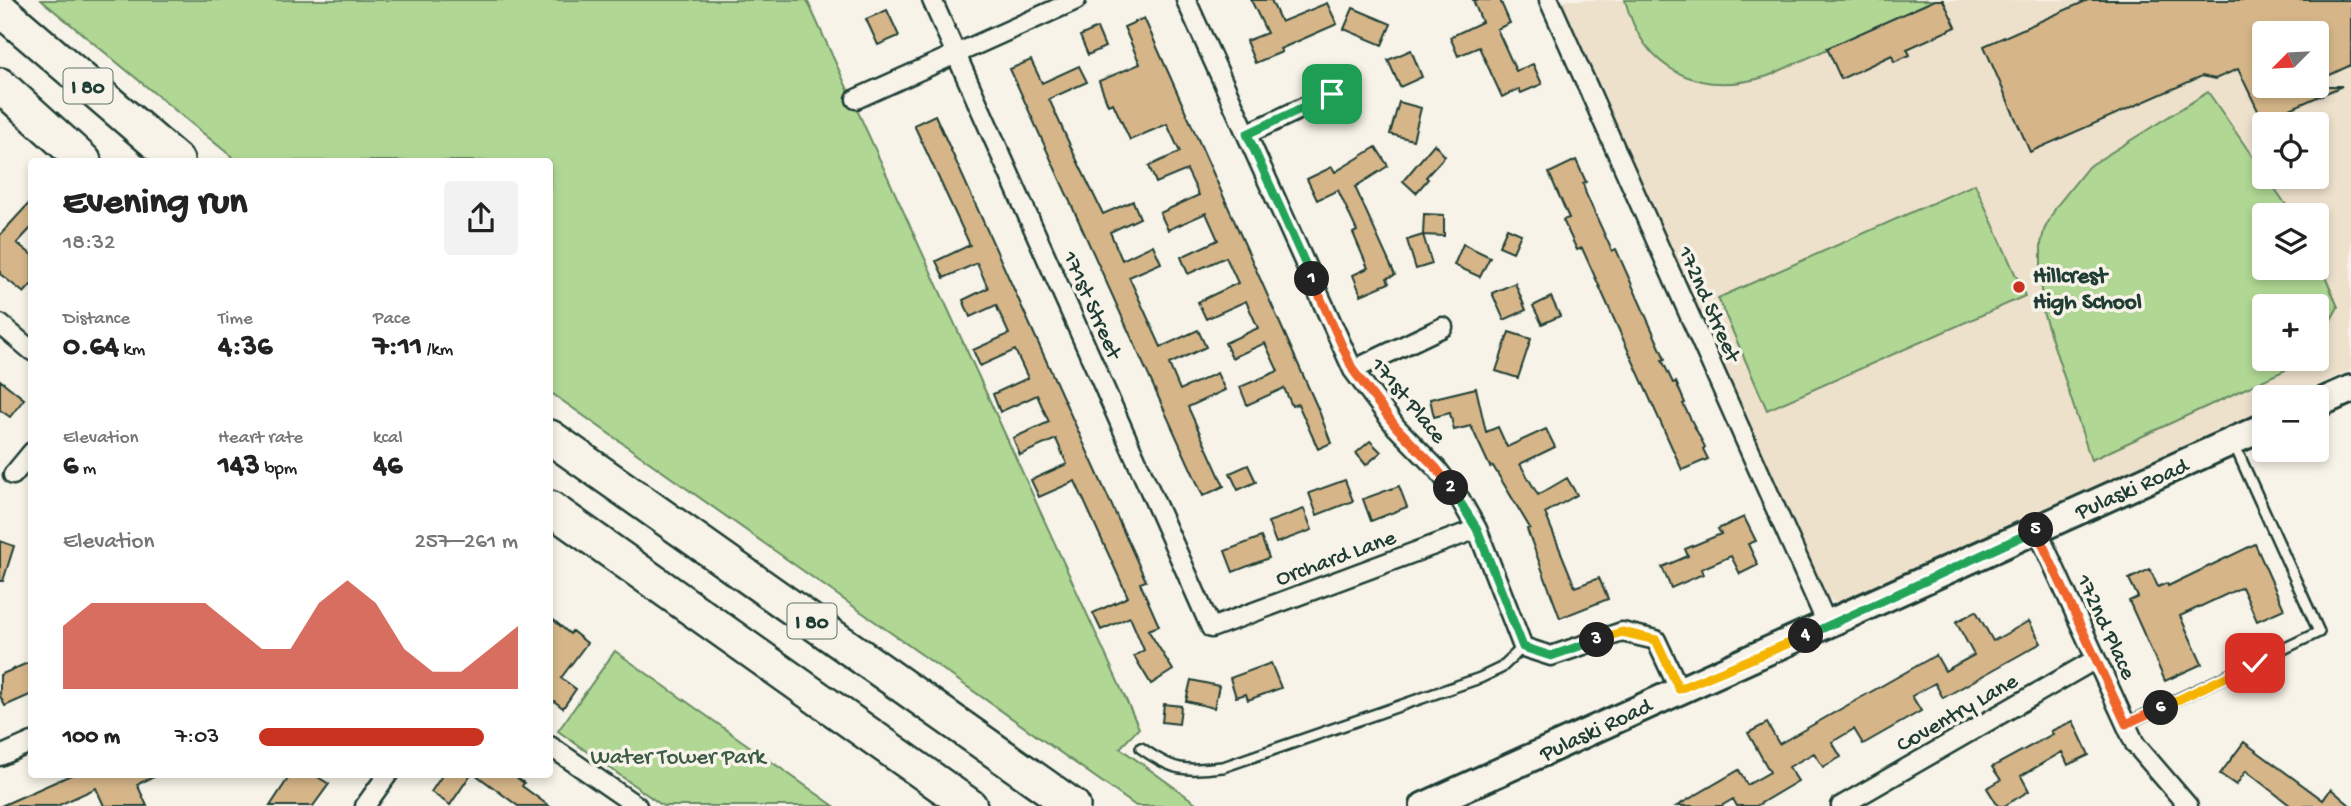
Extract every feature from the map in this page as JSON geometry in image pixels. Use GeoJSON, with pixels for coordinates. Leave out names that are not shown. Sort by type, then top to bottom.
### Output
{"type":"FeatureCollection","features":[{"type":"Feature","properties":{"kind":"highway","name":"I 80"},"geometry":{"type":"LineString","coordinates":[[0,9],[174,158]]}},
{"type":"Feature","properties":{"kind":"highway","name":"I 80"},"geometry":{"type":"LineString","coordinates":[[0,85],[81,158]]}},
{"type":"Feature","properties":{"kind":"highway","name":"I 80"},"geometry":{"type":"LineString","coordinates":[[553,439],[1073,806]]}},
{"type":"Feature","properties":{"kind":"highway","name":"I 80"},"geometry":{"type":"LineString","coordinates":[[553,510],[970,806]]}},
{"type":"Feature","properties":{"kind":"main road"},"geometry":{"type":"LineString","coordinates":[[2329,399],[2351,389]]}},
{"type":"Feature","properties":{"kind":"main road","name":"Pulaski Road"},"geometry":{"type":"LineString","coordinates":[[1424,806],[2252,433]]}},
{"type":"Feature","properties":{"kind":"street","name":"171st Street"},"geometry":{"type":"LineString","coordinates":[[932,0],[1211,628]]}},
{"type":"Feature","properties":{"kind":"street"},"geometry":{"type":"LineString","coordinates":[[856,99],[1076,0]]}},
{"type":"Feature","properties":{"kind":"street","name":"171st Place"},"geometry":{"type":"LineString","coordinates":[[1186,0],[1353,370],[1396,427],[1437,469],[1460,499],[1477,529],[1523,647]]}},
{"type":"Feature","properties":{"kind":"street","name":"172nd Street"},"geometry":{"type":"LineString","coordinates":[[1549,0],[1828,626]]}},
{"type":"Feature","properties":{"kind":"street"},"geometry":{"type":"LineString","coordinates":[[1247,134],[1332,94]]}},
{"type":"Feature","properties":{"kind":"street"},"geometry":{"type":"LineString","coordinates":[[0,324],[28,348]]}},
{"type":"Feature","properties":{"kind":"street"},"geometry":{"type":"LineString","coordinates":[[1353,370],[1443,327]]}},
{"type":"Feature","properties":{"kind":"street"},"geometry":{"type":"LineString","coordinates":[[13,475],[28,457]]}},
{"type":"Feature","properties":{"kind":"street","name":"Orchard Lane"},"geometry":{"type":"LineString","coordinates":[[1211,628],[1477,529]]}},
{"type":"Feature","properties":{"kind":"street","name":"172nd Place"},"geometry":{"type":"LineString","coordinates":[[2037,530],[2135,744],[2188,806]]}},
{"type":"Feature","properties":{"kind":"street"},"geometry":{"type":"LineString","coordinates":[[1523,647],[1551,656],[1622,632],[1656,640],[1679,689]]}},
{"type":"Feature","properties":{"kind":"street","name":"Coventry Lane"},"geometry":{"type":"LineString","coordinates":[[1840,806],[2096,659]]}},
{"type":"Feature","properties":{"kind":"street"},"geometry":{"type":"LineString","coordinates":[[0,756],[28,744]]}},
{"type":"Feature","properties":{"kind":"street"},"geometry":{"type":"LineString","coordinates":[[553,748],[637,806]]}},
{"type":"Feature","properties":{"kind":"street"},"geometry":{"type":"LineString","coordinates":[[365,806],[385,778]]}},
{"type":"Feature","properties":{"kind":"lane"},"geometry":{"type":"LineString","coordinates":[[2126,724],[2319,632],[2233,442]]}},
{"type":"Feature","properties":{"kind":"lane"},"geometry":{"type":"LineString","coordinates":[[1141,748],[1165,765],[1185,770],[1223,767],[1480,678],[1500,668],[1523,647]]}},
{"type":"Feature","properties":{"kind":"shaded area","name":"Hillcrest High School"},"geometry":{"type":"Polygon","coordinates":[[[1561,0],[2351,0],[2351,370],[2318,385],[2252,385],[2252,416],[1850,602],[1838,603],[1826,598],[1561,0]]]}},
{"type":"Feature","properties":{"kind":"green space"},"geometry":{"type":"Polygon","coordinates":[[[41,0],[807,0],[1139,728],[1120,748],[1200,806],[1136,806],[553,394],[553,158],[233,158],[41,0]]]}},
{"type":"Feature","properties":{"kind":"green space"},"geometry":{"type":"Polygon","coordinates":[[[1625,0],[1935,0],[1768,76],[1743,82],[1720,83],[1698,80],[1678,73],[1661,61],[1646,45],[1634,25],[1625,0]]]}},
{"type":"Feature","properties":{"kind":"green space"},"geometry":{"type":"Polygon","coordinates":[[[2208,92],[2252,156],[2252,189],[2275,189],[2285,203],[2252,203],[2252,280],[2326,280],[2338,307],[2329,323],[2329,294],[2252,294],[2252,371],[2283,371],[2091,460],[2041,306],[2041,244],[2044,230],[2056,207],[2088,167],[2208,92]]]}},
{"type":"Feature","properties":{"kind":"green space"},"geometry":{"type":"Polygon","coordinates":[[[1975,184],[2025,296],[1767,410],[1718,298],[1975,184]]]}},
{"type":"Feature","properties":{"kind":"green space","name":"Water Tower Park"},"geometry":{"type":"Polygon","coordinates":[[[615,651],[834,806],[663,806],[558,731],[615,651]]]}},
{"type":"Feature","properties":{"kind":"building"},"geometry":{"type":"Polygon","coordinates":[[[1251,0],[1271,0],[1281,22],[1327,3],[1337,24],[1255,63],[1246,41],[1267,33],[1251,0]]]}},
{"type":"Feature","properties":{"kind":"building"},"geometry":{"type":"Polygon","coordinates":[[[1473,0],[1500,0],[1510,23],[1497,29],[1516,71],[1533,64],[1542,84],[1521,93],[1519,89],[1502,97],[1479,47],[1458,56],[1450,37],[1482,22],[1473,0]]]}},
{"type":"Feature","properties":{"kind":"building"},"geometry":{"type":"Polygon","coordinates":[[[1935,0],[1943,0],[1956,27],[1907,49],[1910,55],[1894,62],[1892,55],[1841,79],[1827,48],[1935,0]]]}},
{"type":"Feature","properties":{"kind":"building"},"geometry":{"type":"Polygon","coordinates":[[[2088,0],[2351,0],[2351,65],[2329,75],[2329,21],[2252,21],[2252,98],[2315,98],[2283,112],[2259,112],[2238,69],[2215,79],[2202,76],[2030,152],[1984,46],[2088,0]]]}},
{"type":"Feature","properties":{"kind":"building"},"geometry":{"type":"Polygon","coordinates":[[[1353,8],[1391,24],[1382,45],[1344,29],[1353,8]]]}},
{"type":"Feature","properties":{"kind":"building"},"geometry":{"type":"Polygon","coordinates":[[[887,10],[899,36],[878,45],[866,19],[887,10]]]}},
{"type":"Feature","properties":{"kind":"building"},"geometry":{"type":"Polygon","coordinates":[[[1144,18],[1319,411],[1331,443],[1318,449],[1298,404],[1292,406],[1284,388],[1247,405],[1240,387],[1278,371],[1265,343],[1232,358],[1225,343],[1258,328],[1246,301],[1206,319],[1198,302],[1238,283],[1226,257],[1188,274],[1181,257],[1218,240],[1206,213],[1168,230],[1160,213],[1199,195],[1187,170],[1156,183],[1149,166],[1180,152],[1167,124],[1130,140],[1113,103],[1108,105],[1099,81],[1140,64],[1124,27],[1144,18]]]}},
{"type":"Feature","properties":{"kind":"building"},"geometry":{"type":"Polygon","coordinates":[[[1097,28],[1105,47],[1088,55],[1080,36],[1097,28]]]}},
{"type":"Feature","properties":{"kind":"building"},"geometry":{"type":"Polygon","coordinates":[[[1411,50],[1422,77],[1400,87],[1388,60],[1411,50]]]}},
{"type":"Feature","properties":{"kind":"building"},"geometry":{"type":"Polygon","coordinates":[[[1031,60],[1042,83],[1079,66],[1087,82],[1049,99],[1103,214],[1133,201],[1140,218],[1110,232],[1122,260],[1153,245],[1161,263],[1129,277],[1161,347],[1198,330],[1206,347],[1169,364],[1180,390],[1217,373],[1225,390],[1188,407],[1224,486],[1203,496],[1010,69],[1031,60]]]}},
{"type":"Feature","properties":{"kind":"building"},"geometry":{"type":"Polygon","coordinates":[[[2329,86],[2342,86],[2329,92],[2329,86]]]}},
{"type":"Feature","properties":{"kind":"building"},"geometry":{"type":"Polygon","coordinates":[[[1399,102],[1421,108],[1413,140],[1390,134],[1399,102]]]}},
{"type":"Feature","properties":{"kind":"building"},"geometry":{"type":"Polygon","coordinates":[[[935,115],[1146,581],[1140,583],[1159,626],[1148,630],[1173,670],[1151,684],[1134,656],[1144,650],[1130,617],[1101,630],[1093,613],[1128,597],[1075,481],[1039,497],[1031,480],[1067,464],[1056,439],[1020,455],[1013,438],[1049,422],[1037,395],[1000,412],[993,394],[1028,378],[1015,350],[980,366],[973,350],[1009,334],[996,305],[970,317],[963,300],[988,288],[977,263],[944,278],[936,261],[970,245],[914,125],[935,115]]]}},
{"type":"Feature","properties":{"kind":"building"},"geometry":{"type":"Polygon","coordinates":[[[1434,144],[1445,156],[1416,193],[1403,181],[1434,144]]]}},
{"type":"Feature","properties":{"kind":"building"},"geometry":{"type":"Polygon","coordinates":[[[1376,147],[1388,166],[1355,187],[1395,275],[1387,278],[1389,283],[1361,295],[1353,275],[1368,268],[1353,233],[1357,231],[1338,190],[1317,200],[1307,179],[1332,167],[1335,172],[1376,147]]]}},
{"type":"Feature","properties":{"kind":"building"},"geometry":{"type":"Polygon","coordinates":[[[1576,160],[1586,182],[1583,183],[1586,194],[1612,251],[1616,249],[1665,359],[1662,360],[1673,383],[1676,382],[1685,403],[1683,404],[1705,447],[1703,449],[1708,459],[1682,470],[1582,248],[1577,250],[1563,220],[1569,218],[1549,173],[1576,160]]]}},
{"type":"Feature","properties":{"kind":"building"},"geometry":{"type":"Polygon","coordinates":[[[28,204],[28,231],[17,243],[28,252],[28,288],[24,293],[0,274],[0,235],[28,204]]]}},
{"type":"Feature","properties":{"kind":"building"},"geometry":{"type":"Polygon","coordinates":[[[1424,214],[1444,215],[1444,236],[1423,235],[1424,214]]]}},
{"type":"Feature","properties":{"kind":"building"},"geometry":{"type":"Polygon","coordinates":[[[1507,228],[1521,234],[1513,252],[1499,246],[1507,228]]]}},
{"type":"Feature","properties":{"kind":"building"},"geometry":{"type":"Polygon","coordinates":[[[1423,235],[1432,264],[1416,269],[1407,240],[1423,235]]]}},
{"type":"Feature","properties":{"kind":"building"},"geometry":{"type":"Polygon","coordinates":[[[1463,244],[1490,257],[1480,277],[1454,265],[1463,244]]]}},
{"type":"Feature","properties":{"kind":"building"},"geometry":{"type":"Polygon","coordinates":[[[1515,283],[1526,310],[1504,320],[1492,293],[1515,283]]]}},
{"type":"Feature","properties":{"kind":"building"},"geometry":{"type":"Polygon","coordinates":[[[1551,297],[1560,316],[1542,324],[1533,306],[1551,297]]]}},
{"type":"Feature","properties":{"kind":"building"},"geometry":{"type":"Polygon","coordinates":[[[1509,332],[1531,339],[1518,378],[1496,371],[1509,332]]]}},
{"type":"Feature","properties":{"kind":"building"},"geometry":{"type":"Polygon","coordinates":[[[0,380],[24,399],[10,417],[0,410],[0,380]]]}},
{"type":"Feature","properties":{"kind":"building"},"geometry":{"type":"Polygon","coordinates":[[[1476,388],[1486,432],[1498,427],[1507,447],[1546,429],[1555,447],[1520,464],[1538,495],[1567,478],[1577,495],[1545,513],[1575,587],[1599,578],[1608,599],[1560,618],[1527,529],[1530,528],[1493,466],[1490,467],[1471,426],[1454,430],[1450,413],[1434,417],[1430,399],[1476,388]]]}},
{"type":"Feature","properties":{"kind":"building"},"geometry":{"type":"Polygon","coordinates":[[[1370,441],[1381,452],[1366,465],[1356,453],[1370,441]]]}},
{"type":"Feature","properties":{"kind":"building"},"geometry":{"type":"Polygon","coordinates":[[[1248,465],[1256,482],[1238,490],[1230,473],[1248,465]]]}},
{"type":"Feature","properties":{"kind":"building"},"geometry":{"type":"Polygon","coordinates":[[[1345,480],[1353,501],[1317,515],[1309,493],[1345,480]]]}},
{"type":"Feature","properties":{"kind":"building"},"geometry":{"type":"Polygon","coordinates":[[[1399,486],[1407,507],[1371,521],[1363,499],[1399,486]]]}},
{"type":"Feature","properties":{"kind":"building"},"geometry":{"type":"Polygon","coordinates":[[[1304,509],[1312,530],[1276,543],[1268,522],[1304,509]]]}},
{"type":"Feature","properties":{"kind":"building"},"geometry":{"type":"Polygon","coordinates":[[[1744,517],[1756,541],[1748,544],[1758,565],[1740,574],[1731,556],[1701,569],[1703,574],[1671,588],[1662,567],[1688,556],[1685,549],[1721,534],[1718,529],[1744,517]]]}},
{"type":"Feature","properties":{"kind":"building"},"geometry":{"type":"Polygon","coordinates":[[[1261,537],[1269,558],[1233,572],[1225,551],[1261,537]]]}},
{"type":"Feature","properties":{"kind":"building"},"geometry":{"type":"Polygon","coordinates":[[[0,541],[14,546],[3,581],[0,581],[0,541]]]}},
{"type":"Feature","properties":{"kind":"building"},"geometry":{"type":"Polygon","coordinates":[[[2255,544],[2284,609],[2257,621],[2242,587],[2180,616],[2202,664],[2165,681],[2129,601],[2138,597],[2129,579],[2150,569],[2158,587],[2167,583],[2168,586],[2255,544]]]}},
{"type":"Feature","properties":{"kind":"building"},"geometry":{"type":"Polygon","coordinates":[[[1976,611],[1993,641],[2029,621],[2041,643],[1943,698],[1935,683],[1912,696],[1921,711],[1863,744],[1854,729],[1832,742],[1841,757],[1823,767],[1814,753],[1789,767],[1798,781],[1756,806],[1737,806],[1733,799],[1721,806],[1677,806],[1739,770],[1747,785],[1770,772],[1748,733],[1767,723],[1779,744],[1936,655],[1945,671],[1974,655],[1956,622],[1976,611]]]}},
{"type":"Feature","properties":{"kind":"building"},"geometry":{"type":"Polygon","coordinates":[[[553,620],[570,634],[572,631],[587,643],[561,678],[576,689],[563,708],[553,700],[553,620]]]}},
{"type":"Feature","properties":{"kind":"building"},"geometry":{"type":"Polygon","coordinates":[[[28,663],[28,696],[5,706],[0,696],[0,675],[28,663]]]}},
{"type":"Feature","properties":{"kind":"building"},"geometry":{"type":"Polygon","coordinates":[[[1271,663],[1281,688],[1248,700],[1246,694],[1236,697],[1230,678],[1271,663]]]}},
{"type":"Feature","properties":{"kind":"building"},"geometry":{"type":"Polygon","coordinates":[[[1191,680],[1219,686],[1214,708],[1186,701],[1191,680]]]}},
{"type":"Feature","properties":{"kind":"building"},"geometry":{"type":"Polygon","coordinates":[[[1164,704],[1181,706],[1179,724],[1162,722],[1164,704]]]}},
{"type":"Feature","properties":{"kind":"building"},"geometry":{"type":"Polygon","coordinates":[[[2073,721],[2089,755],[2068,765],[2062,752],[2021,776],[2029,791],[2004,806],[1998,806],[1987,788],[2001,780],[1992,767],[2053,734],[2051,731],[2073,721]]]}},
{"type":"Feature","properties":{"kind":"building"},"geometry":{"type":"Polygon","coordinates":[[[2244,742],[2323,800],[2331,789],[2351,806],[2291,806],[2246,771],[2236,785],[2220,774],[2244,742]]]}},
{"type":"Feature","properties":{"kind":"building"},"geometry":{"type":"Polygon","coordinates":[[[64,778],[151,778],[137,784],[147,806],[104,806],[96,788],[57,806],[1,806],[64,778]]]}},
{"type":"Feature","properties":{"kind":"building"},"geometry":{"type":"Polygon","coordinates":[[[288,778],[319,778],[329,784],[313,806],[270,806],[288,778]]]}},
{"type":"Feature","properties":{"kind":"building"},"geometry":{"type":"Polygon","coordinates":[[[440,778],[468,778],[450,805],[431,792],[440,778]]]}},
{"type":"Feature","properties":{"kind":"building"},"geometry":{"type":"Polygon","coordinates":[[[480,778],[517,778],[524,783],[522,786],[549,806],[518,806],[480,778]]]}},
{"type":"Feature","properties":{"kind":"place","name":"Hillcrest High School"},"geometry":{"type":"Point","coordinates":[2019,287]}},
{"type":"Feature","properties":{"kind":"route"},"geometry":{"type":"LineString","coordinates":[[1332,94],[1247,134],[1353,370],[1396,427],[1437,469],[1460,499],[1477,529],[1523,647],[1551,656],[1622,632],[1656,640],[1679,689],[1828,626],[2037,530],[2126,724],[2255,663]]}}]}
